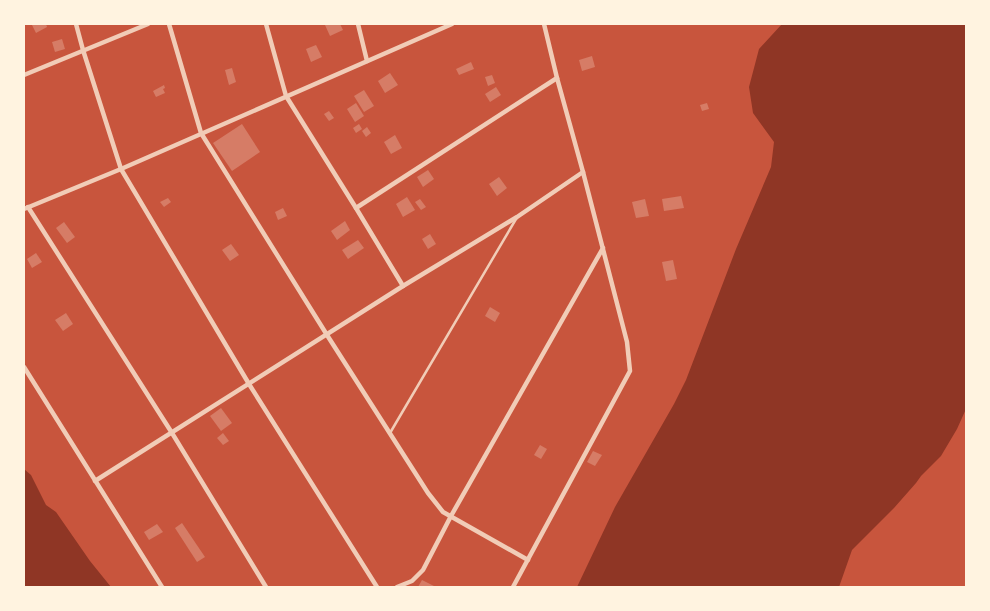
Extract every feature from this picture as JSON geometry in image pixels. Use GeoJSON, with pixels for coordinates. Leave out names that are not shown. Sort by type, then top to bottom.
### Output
{"type":"FeatureCollection","features":[{"type":"Feature","properties":{"kind":"street"},"geometry":{"type":"LineString","coordinates":[[76,24],[121,169],[249,384],[377,587]]}},
{"type":"Feature","properties":{"kind":"street"},"geometry":{"type":"LineString","coordinates":[[24,75],[148,24]]}},
{"type":"Feature","properties":{"kind":"street"},"geometry":{"type":"LineString","coordinates":[[169,24],[201,132],[428,493],[442,512],[528,560]]}},
{"type":"Feature","properties":{"kind":"street"},"geometry":{"type":"LineString","coordinates":[[266,24],[286,96],[403,286]]}},
{"type":"Feature","properties":{"kind":"street"},"geometry":{"type":"LineString","coordinates":[[358,24],[367,61]]}},
{"type":"Feature","properties":{"kind":"street"},"geometry":{"type":"LineString","coordinates":[[266,587],[172,433],[26,208],[121,169],[201,132],[451,24]]}},
{"type":"Feature","properties":{"kind":"street"},"geometry":{"type":"LineString","coordinates":[[513,587],[630,371],[628,342],[544,24]]}},
{"type":"Feature","properties":{"kind":"street"},"geometry":{"type":"LineString","coordinates":[[356,208],[557,78]]}},
{"type":"Feature","properties":{"kind":"street"},"geometry":{"type":"LineString","coordinates":[[95,482],[403,286],[516,217],[583,172]]}},
{"type":"Feature","properties":{"kind":"street"},"geometry":{"type":"LineString","coordinates":[[397,587],[412,581],[423,570],[451,516],[603,248]]}},
{"type":"Feature","properties":{"kind":"street"},"geometry":{"type":"LineString","coordinates":[[24,367],[162,587]]}},
{"type":"Feature","properties":{"kind":"lane"},"geometry":{"type":"LineString","coordinates":[[390,433],[516,217]]}},
{"type":"Feature","properties":{"kind":"shaded area"},"geometry":{"type":"Polygon","coordinates":[[[782,24],[966,24],[966,409],[941,456],[894,508],[852,550],[839,587],[577,587],[615,507],[686,380],[736,249],[771,167],[774,142],[753,113],[749,87],[759,49],[782,24]]]}},
{"type":"Feature","properties":{"kind":"shaded area"},"geometry":{"type":"Polygon","coordinates":[[[24,469],[31,475],[46,505],[56,512],[90,561],[111,587],[24,587],[24,469]]]}},
{"type":"Feature","properties":{"kind":"building"},"geometry":{"type":"Polygon","coordinates":[[[46,24],[47,27],[36,33],[32,25],[46,24]]]}},
{"type":"Feature","properties":{"kind":"building"},"geometry":{"type":"Polygon","coordinates":[[[340,24],[343,30],[330,36],[325,25],[340,24]]]}},
{"type":"Feature","properties":{"kind":"building"},"geometry":{"type":"Polygon","coordinates":[[[62,39],[65,49],[55,52],[52,42],[62,39]]]}},
{"type":"Feature","properties":{"kind":"building"},"geometry":{"type":"Polygon","coordinates":[[[316,45],[322,57],[311,62],[306,49],[316,45]]]}},
{"type":"Feature","properties":{"kind":"building"},"geometry":{"type":"Polygon","coordinates":[[[592,56],[595,67],[582,71],[579,60],[592,56]]]}},
{"type":"Feature","properties":{"kind":"building"},"geometry":{"type":"Polygon","coordinates":[[[471,62],[474,69],[459,75],[456,69],[471,62]]]}},
{"type":"Feature","properties":{"kind":"building"},"geometry":{"type":"Polygon","coordinates":[[[232,68],[236,82],[229,85],[225,70],[232,68]]]}},
{"type":"Feature","properties":{"kind":"building"},"geometry":{"type":"Polygon","coordinates":[[[390,73],[398,85],[385,93],[378,81],[390,73]]]}},
{"type":"Feature","properties":{"kind":"building"},"geometry":{"type":"Polygon","coordinates":[[[492,75],[495,83],[488,86],[485,77],[492,75]]]}},
{"type":"Feature","properties":{"kind":"building"},"geometry":{"type":"Polygon","coordinates":[[[164,85],[165,93],[156,97],[153,91],[164,85]]]}},
{"type":"Feature","properties":{"kind":"building"},"geometry":{"type":"Polygon","coordinates":[[[496,87],[501,95],[490,102],[485,94],[496,87]]]}},
{"type":"Feature","properties":{"kind":"building"},"geometry":{"type":"Polygon","coordinates":[[[364,90],[374,106],[364,112],[354,96],[364,90]]]}},
{"type":"Feature","properties":{"kind":"building"},"geometry":{"type":"Polygon","coordinates":[[[356,103],[364,116],[355,122],[347,109],[356,103]]]}},
{"type":"Feature","properties":{"kind":"building"},"geometry":{"type":"Polygon","coordinates":[[[707,103],[709,109],[702,111],[700,105],[707,103]]]}},
{"type":"Feature","properties":{"kind":"building"},"geometry":{"type":"Polygon","coordinates":[[[329,111],[334,118],[329,121],[324,114],[329,111]]]}},
{"type":"Feature","properties":{"kind":"building"},"geometry":{"type":"Polygon","coordinates":[[[242,124],[260,152],[232,171],[213,143],[242,124]]]}},
{"type":"Feature","properties":{"kind":"building"},"geometry":{"type":"Polygon","coordinates":[[[359,124],[362,129],[356,133],[353,128],[359,124]]]}},
{"type":"Feature","properties":{"kind":"building"},"geometry":{"type":"Polygon","coordinates":[[[367,127],[371,133],[366,137],[362,131],[367,127]]]}},
{"type":"Feature","properties":{"kind":"building"},"geometry":{"type":"Polygon","coordinates":[[[395,135],[402,148],[391,154],[384,142],[395,135]]]}},
{"type":"Feature","properties":{"kind":"building"},"geometry":{"type":"Polygon","coordinates":[[[428,170],[434,179],[423,187],[417,177],[428,170]]]}},
{"type":"Feature","properties":{"kind":"building"},"geometry":{"type":"Polygon","coordinates":[[[499,177],[507,188],[497,196],[489,184],[499,177]]]}},
{"type":"Feature","properties":{"kind":"building"},"geometry":{"type":"Polygon","coordinates":[[[681,196],[684,208],[664,211],[662,199],[681,196]]]}},
{"type":"Feature","properties":{"kind":"building"},"geometry":{"type":"Polygon","coordinates":[[[407,197],[415,210],[403,217],[396,204],[407,197]]]}},
{"type":"Feature","properties":{"kind":"building"},"geometry":{"type":"Polygon","coordinates":[[[168,198],[171,202],[164,207],[160,202],[168,198]]]}},
{"type":"Feature","properties":{"kind":"building"},"geometry":{"type":"Polygon","coordinates":[[[420,199],[426,207],[421,210],[415,202],[420,199]]]}},
{"type":"Feature","properties":{"kind":"building"},"geometry":{"type":"Polygon","coordinates":[[[645,199],[649,216],[636,218],[632,202],[645,199]]]}},
{"type":"Feature","properties":{"kind":"building"},"geometry":{"type":"Polygon","coordinates":[[[283,208],[287,216],[278,220],[275,212],[283,208]]]}},
{"type":"Feature","properties":{"kind":"building"},"geometry":{"type":"Polygon","coordinates":[[[345,221],[350,230],[337,240],[331,231],[345,221]]]}},
{"type":"Feature","properties":{"kind":"building"},"geometry":{"type":"Polygon","coordinates":[[[64,222],[75,237],[67,243],[56,228],[64,222]]]}},
{"type":"Feature","properties":{"kind":"building"},"geometry":{"type":"Polygon","coordinates":[[[430,234],[436,244],[428,249],[422,239],[430,234]]]}},
{"type":"Feature","properties":{"kind":"building"},"geometry":{"type":"Polygon","coordinates":[[[358,240],[364,248],[348,259],[342,250],[358,240]]]}},
{"type":"Feature","properties":{"kind":"building"},"geometry":{"type":"Polygon","coordinates":[[[231,244],[239,255],[230,261],[222,250],[231,244]]]}},
{"type":"Feature","properties":{"kind":"building"},"geometry":{"type":"Polygon","coordinates":[[[36,253],[42,262],[32,268],[27,259],[36,253]]]}},
{"type":"Feature","properties":{"kind":"building"},"geometry":{"type":"Polygon","coordinates":[[[673,260],[677,279],[666,281],[662,262],[673,260]]]}},
{"type":"Feature","properties":{"kind":"building"},"geometry":{"type":"Polygon","coordinates":[[[490,307],[500,313],[495,322],[485,316],[490,307]]]}},
{"type":"Feature","properties":{"kind":"building"},"geometry":{"type":"Polygon","coordinates":[[[66,313],[73,324],[63,331],[55,320],[66,313]]]}},
{"type":"Feature","properties":{"kind":"building"},"geometry":{"type":"Polygon","coordinates":[[[221,408],[232,423],[221,431],[210,416],[221,408]]]}},
{"type":"Feature","properties":{"kind":"building"},"geometry":{"type":"Polygon","coordinates":[[[223,433],[229,441],[223,445],[217,438],[223,433]]]}},
{"type":"Feature","properties":{"kind":"building"},"geometry":{"type":"Polygon","coordinates":[[[540,445],[547,449],[541,459],[534,455],[540,445]]]}},
{"type":"Feature","properties":{"kind":"building"},"geometry":{"type":"Polygon","coordinates":[[[593,451],[602,455],[595,466],[587,462],[593,451]]]}},
{"type":"Feature","properties":{"kind":"building"},"geometry":{"type":"Polygon","coordinates":[[[182,523],[205,557],[197,562],[175,528],[182,523]]]}},
{"type":"Feature","properties":{"kind":"building"},"geometry":{"type":"Polygon","coordinates":[[[157,524],[163,532],[149,540],[144,532],[157,524]]]}},
{"type":"Feature","properties":{"kind":"building"},"geometry":{"type":"Polygon","coordinates":[[[422,580],[436,587],[418,587],[422,580]]]}}]}
